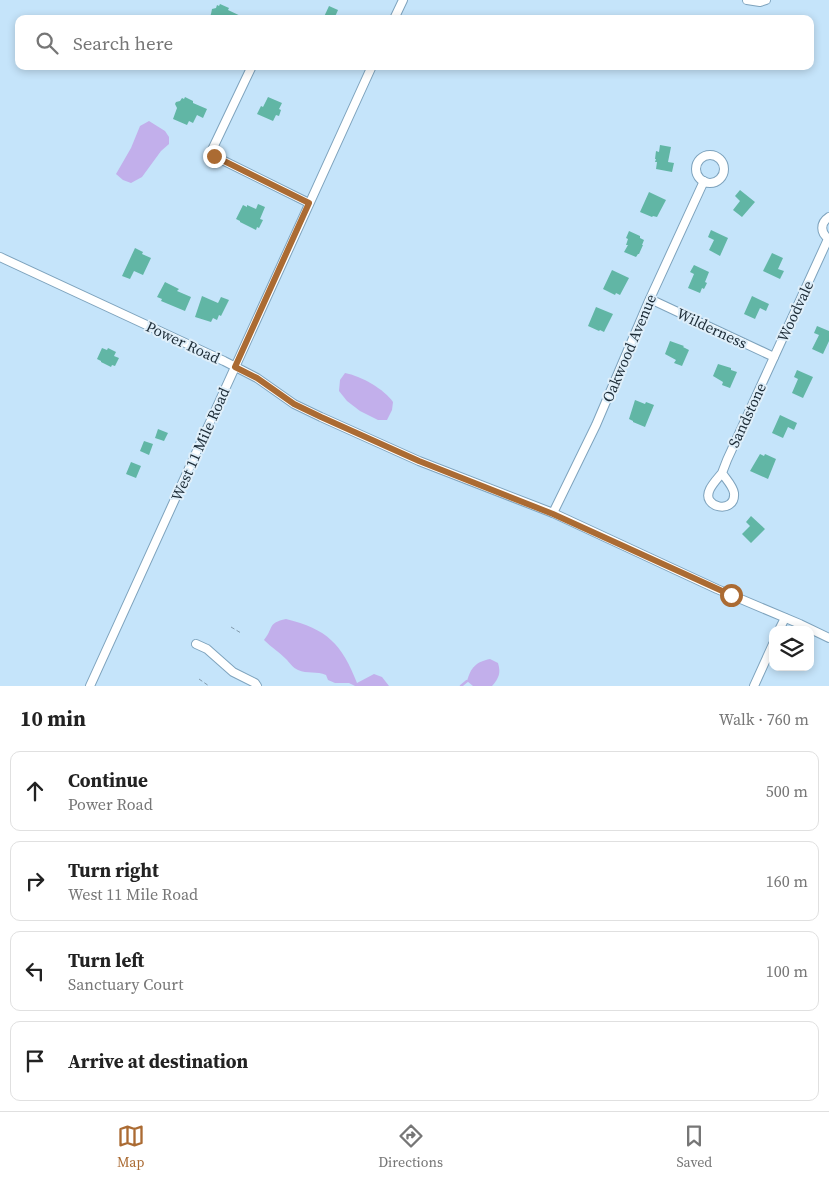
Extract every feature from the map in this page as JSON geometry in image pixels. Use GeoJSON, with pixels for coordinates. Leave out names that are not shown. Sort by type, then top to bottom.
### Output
{"type":"FeatureCollection","features":[{"type":"Feature","properties":{"kind":"street"},"geometry":{"type":"LineString","coordinates":[[396,15],[403,0]]}},
{"type":"Feature","properties":{"kind":"street"},"geometry":{"type":"LineString","coordinates":[[747,0],[760,2],[766,0]]}},
{"type":"Feature","properties":{"kind":"street"},"geometry":{"type":"LineString","coordinates":[[250,70],[211,152],[214,156],[309,203]]}},
{"type":"Feature","properties":{"kind":"street","name":"West 11 Mile Road"},"geometry":{"type":"LineString","coordinates":[[90,686],[370,70]]}},
{"type":"Feature","properties":{"kind":"street","name":"Oakwood Avenue"},"geometry":{"type":"LineString","coordinates":[[553,514],[596,425],[650,299],[704,181]]}},
{"type":"Feature","properties":{"kind":"street","name":"Woodvale"},"geometry":{"type":"LineString","coordinates":[[774,357],[829,239],[822,233],[822,228],[824,221],[829,217]]}},
{"type":"Feature","properties":{"kind":"street","name":"Power Road"},"geometry":{"type":"LineString","coordinates":[[0,257],[235,367],[257,378],[294,404],[321,417],[419,461],[553,514],[829,638]]}},
{"type":"Feature","properties":{"kind":"street","name":"Wilderness"},"geometry":{"type":"LineString","coordinates":[[650,299],[774,357]]}},
{"type":"Feature","properties":{"kind":"street","name":"Sandstone"},"geometry":{"type":"LineString","coordinates":[[722,473],[741,426],[774,357]]}},
{"type":"Feature","properties":{"kind":"street"},"geometry":{"type":"LineString","coordinates":[[781,626],[785,618]]}},
{"type":"Feature","properties":{"kind":"street"},"geometry":{"type":"LineString","coordinates":[[196,644],[207,649],[233,672],[255,683],[257,686]]}},
{"type":"Feature","properties":{"kind":"street"},"geometry":{"type":"LineString","coordinates":[[754,686],[769,653]]}},
{"type":"Feature","properties":{"kind":"path"},"geometry":{"type":"LineString","coordinates":[[231,627],[240,632]]}},
{"type":"Feature","properties":{"kind":"path"},"geometry":{"type":"LineString","coordinates":[[199,679],[208,685]]}},
{"type":"Feature","properties":{"kind":"shaded area"},"geometry":{"type":"Polygon","coordinates":[[[149,121],[165,131],[169,137],[169,144],[161,151],[142,177],[131,183],[123,180],[116,174],[131,148],[140,126],[149,121]]]}},
{"type":"Feature","properties":{"kind":"shaded area"},"geometry":{"type":"Polygon","coordinates":[[[345,373],[372,384],[389,397],[393,402],[392,410],[387,420],[378,420],[360,411],[347,401],[339,391],[340,380],[345,373]]]}},
{"type":"Feature","properties":{"kind":"shaded area"},"geometry":{"type":"Polygon","coordinates":[[[286,619],[323,633],[331,640],[339,648],[357,683],[374,674],[382,677],[389,686],[355,686],[349,683],[335,683],[328,680],[326,675],[296,669],[264,640],[273,624],[286,619]]]}},
{"type":"Feature","properties":{"kind":"shaded area"},"geometry":{"type":"Polygon","coordinates":[[[490,659],[498,663],[499,675],[496,680],[492,686],[473,686],[467,681],[470,672],[481,662],[490,659]]]}},
{"type":"Feature","properties":{"kind":"building"},"geometry":{"type":"Polygon","coordinates":[[[220,4],[229,8],[228,10],[239,15],[211,15],[212,9],[216,8],[217,5],[219,6],[220,4]]]}},
{"type":"Feature","properties":{"kind":"building"},"geometry":{"type":"Polygon","coordinates":[[[329,6],[338,10],[336,15],[325,15],[329,6]]]}},
{"type":"Feature","properties":{"kind":"building"},"geometry":{"type":"Polygon","coordinates":[[[185,97],[207,109],[203,118],[197,115],[193,123],[189,121],[187,125],[173,119],[177,108],[176,102],[185,97]]]}},
{"type":"Feature","properties":{"kind":"building"},"geometry":{"type":"Polygon","coordinates":[[[268,97],[282,103],[279,109],[281,110],[279,116],[276,115],[273,121],[257,114],[268,97]]]}},
{"type":"Feature","properties":{"kind":"building"},"geometry":{"type":"Polygon","coordinates":[[[660,145],[671,147],[668,162],[674,163],[672,172],[656,169],[656,151],[659,152],[660,145]]]}},
{"type":"Feature","properties":{"kind":"building"},"geometry":{"type":"Polygon","coordinates":[[[740,190],[755,202],[742,217],[733,210],[740,201],[735,196],[740,190]]]}},
{"type":"Feature","properties":{"kind":"building"},"geometry":{"type":"Polygon","coordinates":[[[649,192],[666,200],[657,217],[640,212],[649,192]]]}},
{"type":"Feature","properties":{"kind":"building"},"geometry":{"type":"Polygon","coordinates":[[[258,204],[265,207],[260,219],[263,220],[259,228],[257,227],[256,230],[236,219],[243,205],[256,209],[258,204]]]}},
{"type":"Feature","properties":{"kind":"building"},"geometry":{"type":"Polygon","coordinates":[[[711,230],[728,238],[720,256],[709,250],[714,240],[708,237],[711,230]]]}},
{"type":"Feature","properties":{"kind":"building"},"geometry":{"type":"Polygon","coordinates":[[[629,231],[644,240],[636,257],[624,252],[628,245],[626,245],[628,239],[626,238],[629,231]]]}},
{"type":"Feature","properties":{"kind":"building"},"geometry":{"type":"Polygon","coordinates":[[[135,248],[151,258],[143,275],[134,271],[130,279],[122,276],[135,248]]]}},
{"type":"Feature","properties":{"kind":"building"},"geometry":{"type":"Polygon","coordinates":[[[772,253],[783,258],[778,269],[784,271],[780,279],[763,271],[772,253]]]}},
{"type":"Feature","properties":{"kind":"building"},"geometry":{"type":"Polygon","coordinates":[[[694,265],[709,272],[705,282],[707,283],[700,293],[688,288],[694,274],[690,272],[694,265]]]}},
{"type":"Feature","properties":{"kind":"building"},"geometry":{"type":"Polygon","coordinates":[[[612,270],[629,278],[620,295],[616,293],[615,295],[603,289],[612,270]]]}},
{"type":"Feature","properties":{"kind":"building"},"geometry":{"type":"Polygon","coordinates":[[[165,282],[179,289],[177,291],[191,297],[185,311],[161,301],[162,299],[157,297],[165,282]]]}},
{"type":"Feature","properties":{"kind":"building"},"geometry":{"type":"Polygon","coordinates":[[[202,296],[218,303],[221,297],[229,300],[217,320],[213,318],[211,322],[195,317],[202,296]]]}},
{"type":"Feature","properties":{"kind":"building"},"geometry":{"type":"Polygon","coordinates":[[[752,296],[769,304],[766,311],[760,308],[755,319],[744,314],[752,296]]]}},
{"type":"Feature","properties":{"kind":"building"},"geometry":{"type":"Polygon","coordinates":[[[596,307],[613,314],[604,332],[588,326],[596,307]]]}},
{"type":"Feature","properties":{"kind":"building"},"geometry":{"type":"Polygon","coordinates":[[[817,326],[829,331],[829,341],[823,354],[812,349],[819,335],[814,333],[817,326]]]}},
{"type":"Feature","properties":{"kind":"building"},"geometry":{"type":"Polygon","coordinates":[[[670,341],[689,350],[682,366],[674,363],[676,360],[665,354],[670,341]]]}},
{"type":"Feature","properties":{"kind":"building"},"geometry":{"type":"Polygon","coordinates":[[[102,348],[107,350],[108,348],[116,352],[114,356],[119,358],[115,366],[112,365],[111,367],[97,359],[102,348]]]}},
{"type":"Feature","properties":{"kind":"building"},"geometry":{"type":"Polygon","coordinates":[[[718,364],[737,372],[730,388],[722,385],[723,382],[713,376],[718,364]]]}},
{"type":"Feature","properties":{"kind":"building"},"geometry":{"type":"Polygon","coordinates":[[[797,370],[813,377],[803,398],[792,393],[798,379],[794,377],[797,370]]]}},
{"type":"Feature","properties":{"kind":"building"},"geometry":{"type":"Polygon","coordinates":[[[635,400],[654,405],[645,427],[629,419],[635,400]]]}},
{"type":"Feature","properties":{"kind":"building"},"geometry":{"type":"Polygon","coordinates":[[[780,415],[797,423],[794,430],[788,427],[783,438],[772,433],[780,415]]]}},
{"type":"Feature","properties":{"kind":"building"},"geometry":{"type":"Polygon","coordinates":[[[158,429],[168,433],[164,441],[155,438],[158,429]]]}},
{"type":"Feature","properties":{"kind":"building"},"geometry":{"type":"Polygon","coordinates":[[[144,441],[153,444],[149,455],[140,451],[144,441]]]}},
{"type":"Feature","properties":{"kind":"building"},"geometry":{"type":"Polygon","coordinates":[[[760,454],[776,459],[768,479],[750,471],[760,454]]]}},
{"type":"Feature","properties":{"kind":"building"},"geometry":{"type":"Polygon","coordinates":[[[131,462],[141,466],[136,478],[126,474],[131,462]]]}},
{"type":"Feature","properties":{"kind":"building"},"geometry":{"type":"Polygon","coordinates":[[[751,516],[765,529],[751,543],[742,534],[750,526],[746,522],[751,516]]]}},
{"type":"Feature","properties":{"kind":"waterway"},"geometry":{"type":"LineString","coordinates":[[461,686],[467,681]]}},
{"type":"Feature","properties":{"kind":"route"},"geometry":{"type":"LineString","coordinates":[[214,156],[309,203],[235,367],[257,378],[305,410],[419,461],[553,514],[731,595]]}}]}
